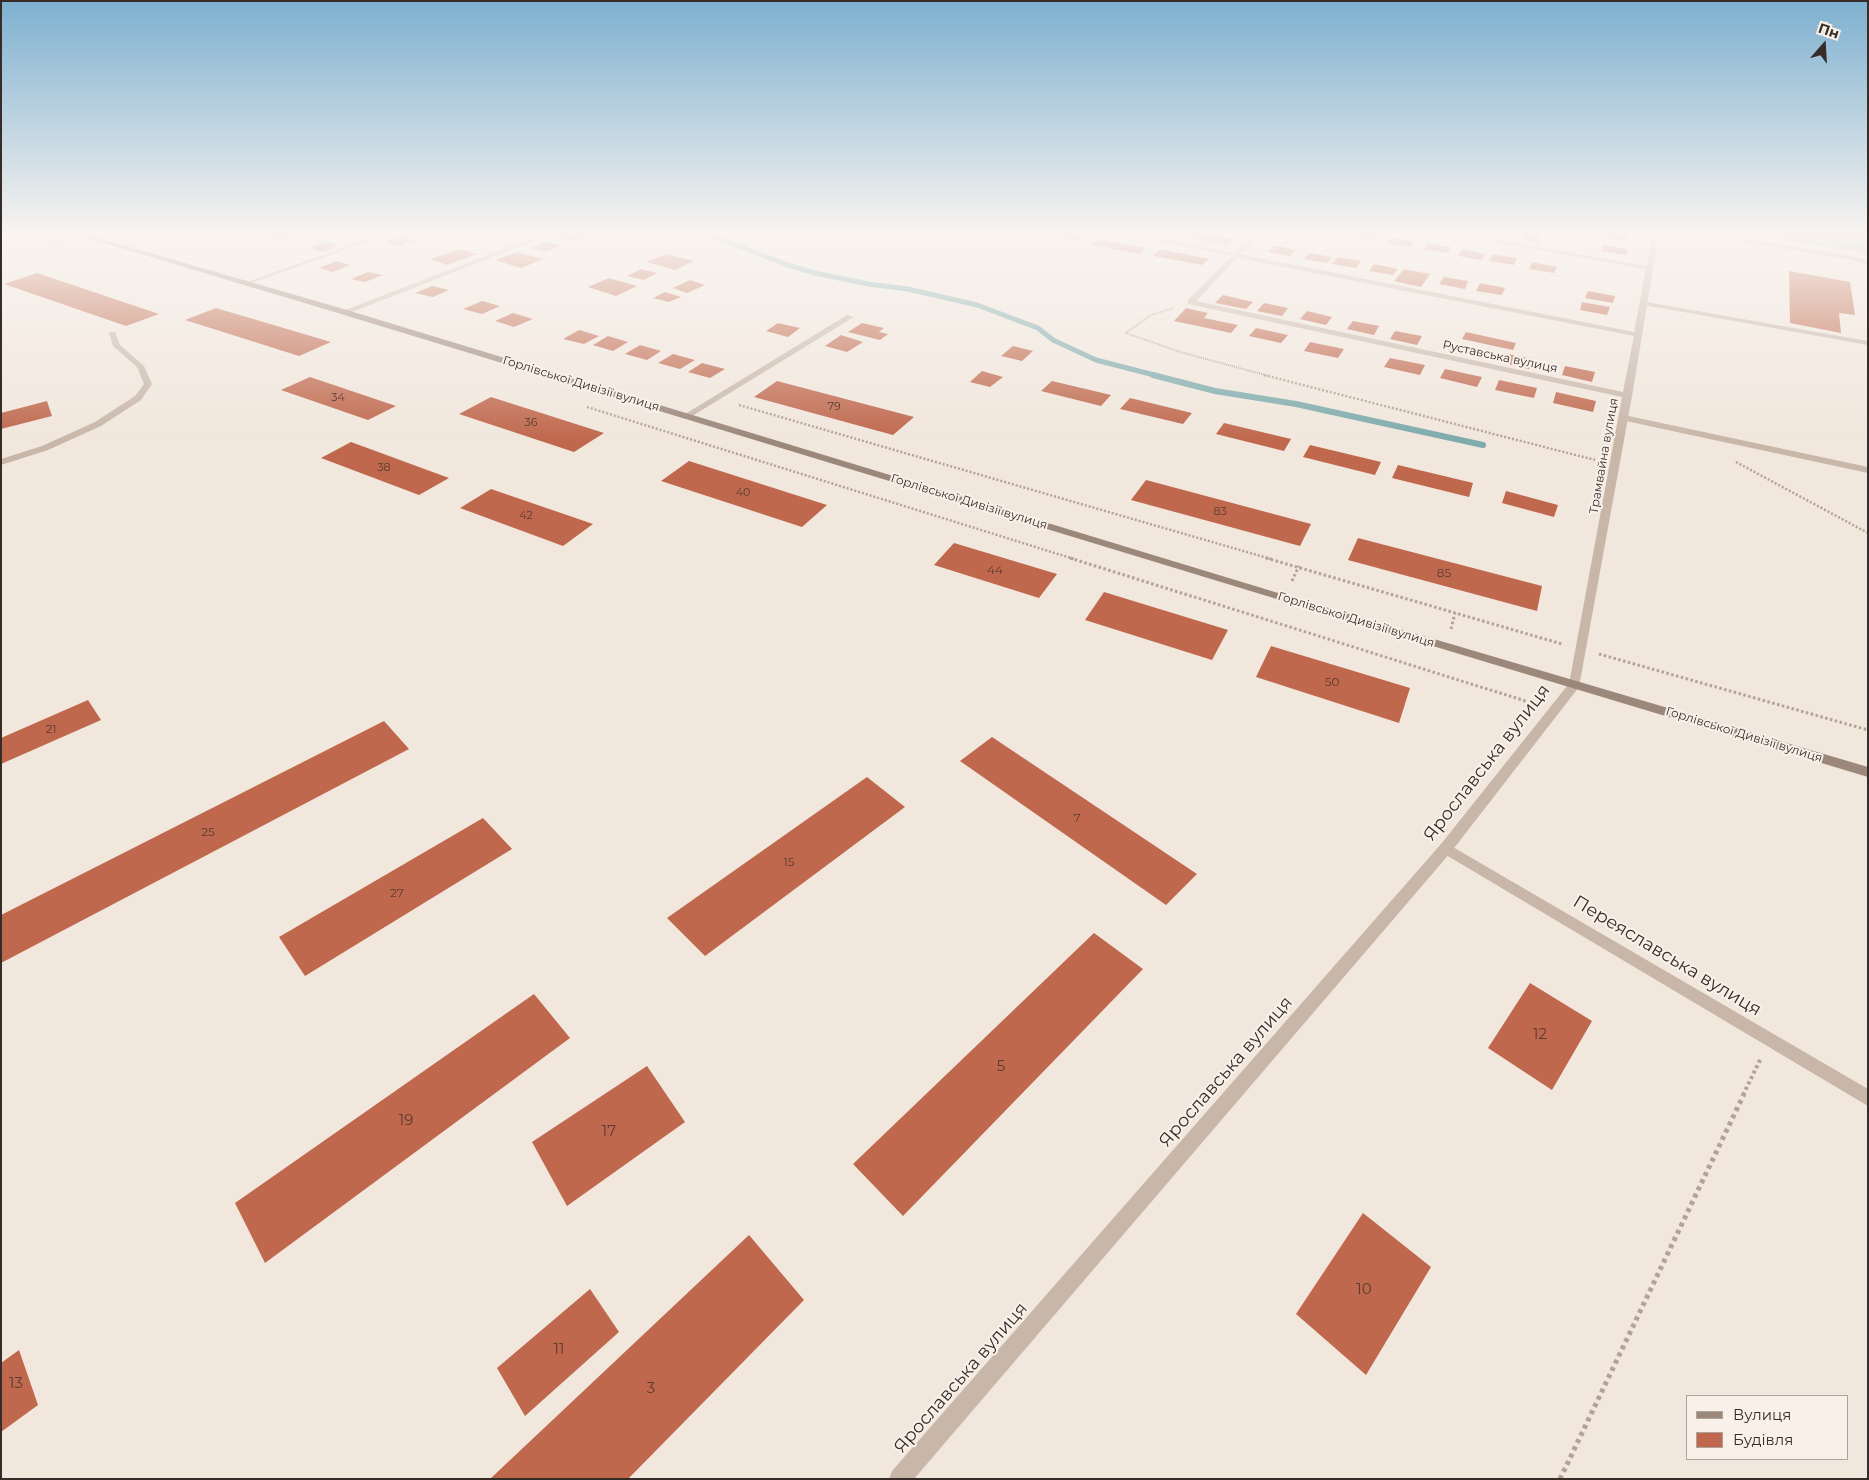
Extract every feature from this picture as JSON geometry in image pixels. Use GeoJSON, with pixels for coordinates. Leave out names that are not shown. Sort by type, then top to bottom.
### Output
{"type":"FeatureCollection","features":[{"type":"Feature","properties":{"kind":"main road","name":"Горлівської Дивізії вулиця"},"geometry":{"type":"LineString","coordinates":[[307,301],[1284,598],[1868,772]]}},
{"type":"Feature","properties":{"kind":"street"},"geometry":{"type":"LineString","coordinates":[[344,312],[373,301]]}},
{"type":"Feature","properties":{"kind":"street"},"geometry":{"type":"LineString","coordinates":[[1467,301],[1638,335]]}},
{"type":"Feature","properties":{"kind":"street","name":"Руставська вулиця"},"geometry":{"type":"LineString","coordinates":[[1191,302],[1628,396]]}},
{"type":"Feature","properties":{"kind":"street"},"geometry":{"type":"LineString","coordinates":[[1644,303],[1868,344]]}},
{"type":"Feature","properties":{"kind":"street","name":"Трамвайна вулиця"},"geometry":{"type":"LineString","coordinates":[[1575,684],[1644,303]]}},
{"type":"Feature","properties":{"kind":"street"},"geometry":{"type":"LineString","coordinates":[[686,416],[850,317]]}},
{"type":"Feature","properties":{"kind":"street"},"geometry":{"type":"LineString","coordinates":[[1,462],[46,448],[98,424],[138,398],[148,384],[140,366],[117,346],[112,334]]}},
{"type":"Feature","properties":{"kind":"street"},"geometry":{"type":"LineString","coordinates":[[1624,418],[1868,470]]}},
{"type":"Feature","properties":{"kind":"street","name":"Ярославська вулиця"},"geometry":{"type":"LineString","coordinates":[[900,1479],[1446,848],[1575,684]]}},
{"type":"Feature","properties":{"kind":"street","name":"Переяславська вулиця"},"geometry":{"type":"LineString","coordinates":[[1446,848],[1868,1098]]}},
{"type":"Feature","properties":{"kind":"path"},"geometry":{"type":"LineString","coordinates":[[1191,302],[1152,315],[1126,333],[1180,352],[1234,367],[1615,466]]}},
{"type":"Feature","properties":{"kind":"path"},"geometry":{"type":"LineString","coordinates":[[716,398],[1868,730]]}},
{"type":"Feature","properties":{"kind":"path"},"geometry":{"type":"LineString","coordinates":[[581,405],[1554,711]]}},
{"type":"Feature","properties":{"kind":"path"},"geometry":{"type":"LineString","coordinates":[[1731,459],[1868,533]]}},
{"type":"Feature","properties":{"kind":"path"},"geometry":{"type":"LineString","coordinates":[[1560,1479],[1770,1040]]}},
{"type":"Feature","properties":{"kind":"building"},"geometry":{"type":"Polygon","coordinates":[[[54,301],[121,301],[159,314],[126,326],[54,301]]]}},
{"type":"Feature","properties":{"kind":"building"},"geometry":{"type":"Polygon","coordinates":[[[482,301],[500,306],[482,314],[463,309],[482,301]]]}},
{"type":"Feature","properties":{"kind":"building"},"geometry":{"type":"Polygon","coordinates":[[[1217,301],[1253,302],[1246,309],[1215,303],[1217,301]]]}},
{"type":"Feature","properties":{"kind":"building"},"geometry":{"type":"Polygon","coordinates":[[[1790,301],[1853,301],[1855,315],[1839,313],[1841,333],[1790,323],[1790,301]]]}},
{"type":"Feature","properties":{"kind":"building"},"geometry":{"type":"Polygon","coordinates":[[[1582,302],[1610,307],[1607,315],[1580,310],[1582,302]]]}},
{"type":"Feature","properties":{"kind":"building"},"geometry":{"type":"Polygon","coordinates":[[[1264,303],[1288,308],[1282,316],[1257,311],[1264,303]]]}},
{"type":"Feature","properties":{"kind":"building"},"geometry":{"type":"Polygon","coordinates":[[[216,308],[331,342],[299,356],[185,320],[216,308]]]}},
{"type":"Feature","properties":{"kind":"building"},"geometry":{"type":"Polygon","coordinates":[[[1186,308],[1208,313],[1204,318],[1238,325],[1231,333],[1174,321],[1186,308]]]}},
{"type":"Feature","properties":{"kind":"building"},"geometry":{"type":"Polygon","coordinates":[[[1307,311],[1332,317],[1326,325],[1300,319],[1307,311]]]}},
{"type":"Feature","properties":{"kind":"building"},"geometry":{"type":"Polygon","coordinates":[[[513,313],[533,319],[514,327],[495,321],[513,313]]]}},
{"type":"Feature","properties":{"kind":"building"},"geometry":{"type":"Polygon","coordinates":[[[1353,321],[1379,326],[1374,335],[1347,329],[1353,321]]]}},
{"type":"Feature","properties":{"kind":"building"},"geometry":{"type":"Polygon","coordinates":[[[778,323],[800,328],[788,337],[766,331],[778,323]]]}},
{"type":"Feature","properties":{"kind":"building"},"geometry":{"type":"Polygon","coordinates":[[[862,323],[884,328],[879,332],[888,334],[880,340],[848,332],[862,323]]]}},
{"type":"Feature","properties":{"kind":"building"},"geometry":{"type":"Polygon","coordinates":[[[1256,328],[1288,335],[1281,343],[1249,336],[1256,328]]]}},
{"type":"Feature","properties":{"kind":"building"},"geometry":{"type":"Polygon","coordinates":[[[579,330],[599,336],[584,344],[563,339],[579,330]]]}},
{"type":"Feature","properties":{"kind":"building"},"geometry":{"type":"Polygon","coordinates":[[[1395,331],[1422,336],[1417,345],[1390,339],[1395,331]]]}},
{"type":"Feature","properties":{"kind":"building"},"geometry":{"type":"Polygon","coordinates":[[[1466,332],[1516,343],[1513,350],[1462,339],[1466,332]]]}},
{"type":"Feature","properties":{"kind":"building"},"geometry":{"type":"Polygon","coordinates":[[[841,335],[863,342],[847,352],[825,346],[841,335]]]}},
{"type":"Feature","properties":{"kind":"building"},"geometry":{"type":"Polygon","coordinates":[[[608,336],[628,342],[613,351],[593,345],[608,336]]]}},
{"type":"Feature","properties":{"kind":"building"},"geometry":{"type":"Polygon","coordinates":[[[1310,342],[1344,349],[1338,358],[1304,351],[1310,342]]]}},
{"type":"Feature","properties":{"kind":"building"},"geometry":{"type":"Polygon","coordinates":[[[640,345],[661,351],[647,360],[625,354],[640,345]]]}},
{"type":"Feature","properties":{"kind":"building"},"geometry":{"type":"Polygon","coordinates":[[[1013,346],[1033,351],[1022,361],[1001,356],[1013,346]]]}},
{"type":"Feature","properties":{"kind":"building"},"geometry":{"type":"Polygon","coordinates":[[[1503,353],[1532,359],[1529,369],[1500,362],[1503,353]]]}},
{"type":"Feature","properties":{"kind":"building"},"geometry":{"type":"Polygon","coordinates":[[[673,354],[695,360],[680,369],[658,363],[673,354]]]}},
{"type":"Feature","properties":{"kind":"building"},"geometry":{"type":"Polygon","coordinates":[[[1390,358],[1425,365],[1420,375],[1384,367],[1390,358]]]}},
{"type":"Feature","properties":{"kind":"building"},"geometry":{"type":"Polygon","coordinates":[[[702,363],[725,369],[710,378],[688,372],[702,363]]]}},
{"type":"Feature","properties":{"kind":"building"},"geometry":{"type":"Polygon","coordinates":[[[1565,366],[1595,372],[1592,382],[1562,375],[1565,366]]]}},
{"type":"Feature","properties":{"kind":"building"},"geometry":{"type":"Polygon","coordinates":[[[1445,369],[1482,377],[1477,387],[1440,378],[1445,369]]]}},
{"type":"Feature","properties":{"kind":"building"},"geometry":{"type":"Polygon","coordinates":[[[982,371],[1003,377],[990,387],[970,382],[982,371]]]}},
{"type":"Feature","properties":{"kind":"building"},"geometry":{"type":"Polygon","coordinates":[[[310,377],[396,406],[368,420],[281,390],[310,377]]]}},
{"type":"Feature","properties":{"kind":"building"},"geometry":{"type":"Polygon","coordinates":[[[1499,380],[1537,388],[1534,398],[1495,390],[1499,380]]]}},
{"type":"Feature","properties":{"kind":"building"},"geometry":{"type":"Polygon","coordinates":[[[777,381],[914,417],[893,435],[754,397],[777,381]]]}},
{"type":"Feature","properties":{"kind":"building"},"geometry":{"type":"Polygon","coordinates":[[[1052,381],[1111,395],[1101,406],[1041,391],[1052,381]]]}},
{"type":"Feature","properties":{"kind":"building"},"geometry":{"type":"Polygon","coordinates":[[[1556,392],[1596,401],[1593,412],[1553,403],[1556,392]]]}},
{"type":"Feature","properties":{"kind":"building"},"geometry":{"type":"Polygon","coordinates":[[[491,397],[604,433],[574,452],[459,414],[491,397]]]}},
{"type":"Feature","properties":{"kind":"building"},"geometry":{"type":"Polygon","coordinates":[[[1130,398],[1192,413],[1183,424],[1120,409],[1130,398]]]}},
{"type":"Feature","properties":{"kind":"building"},"geometry":{"type":"Polygon","coordinates":[[[47,401],[52,416],[1,429],[1,413],[47,401]]]}},
{"type":"Feature","properties":{"kind":"building"},"geometry":{"type":"Polygon","coordinates":[[[1224,423],[1291,439],[1284,451],[1216,434],[1224,423]]]}},
{"type":"Feature","properties":{"kind":"building"},"geometry":{"type":"Polygon","coordinates":[[[351,442],[449,478],[419,495],[321,458],[351,442]]]}},
{"type":"Feature","properties":{"kind":"building"},"geometry":{"type":"Polygon","coordinates":[[[1310,445],[1381,462],[1375,475],[1303,457],[1310,445]]]}},
{"type":"Feature","properties":{"kind":"building"},"geometry":{"type":"Polygon","coordinates":[[[689,461],[827,505],[802,527],[661,481],[689,461]]]}},
{"type":"Feature","properties":{"kind":"building"},"geometry":{"type":"Polygon","coordinates":[[[1398,465],[1473,483],[1469,497],[1392,478],[1398,465]]]}},
{"type":"Feature","properties":{"kind":"building"},"geometry":{"type":"Polygon","coordinates":[[[1146,480],[1311,524],[1300,546],[1131,500],[1146,480]]]}},
{"type":"Feature","properties":{"kind":"building"},"geometry":{"type":"Polygon","coordinates":[[[491,489],[593,524],[563,546],[460,508],[491,489]]]}},
{"type":"Feature","properties":{"kind":"building"},"geometry":{"type":"Polygon","coordinates":[[[1506,491],[1558,505],[1554,517],[1502,503],[1506,491]]]}},
{"type":"Feature","properties":{"kind":"building"},"geometry":{"type":"Polygon","coordinates":[[[1358,538],[1542,586],[1537,611],[1348,560],[1358,538]]]}},
{"type":"Feature","properties":{"kind":"building"},"geometry":{"type":"Polygon","coordinates":[[[954,543],[1057,574],[1039,598],[934,565],[954,543]]]}},
{"type":"Feature","properties":{"kind":"building"},"geometry":{"type":"Polygon","coordinates":[[[1104,592],[1228,630],[1212,660],[1085,620],[1104,592]]]}},
{"type":"Feature","properties":{"kind":"building"},"geometry":{"type":"Polygon","coordinates":[[[1271,646],[1410,688],[1399,723],[1256,677],[1271,646]]]}},
{"type":"Feature","properties":{"kind":"building"},"geometry":{"type":"Polygon","coordinates":[[[88,700],[101,720],[1,764],[1,738],[88,700]]]}},
{"type":"Feature","properties":{"kind":"building"},"geometry":{"type":"Polygon","coordinates":[[[384,721],[409,749],[1,963],[1,915],[384,721]]]}},
{"type":"Feature","properties":{"kind":"building"},"geometry":{"type":"Polygon","coordinates":[[[992,737],[1197,874],[1166,905],[960,761],[992,737]]]}},
{"type":"Feature","properties":{"kind":"building"},"geometry":{"type":"Polygon","coordinates":[[[867,777],[905,807],[705,956],[667,918],[867,777]]]}},
{"type":"Feature","properties":{"kind":"building"},"geometry":{"type":"Polygon","coordinates":[[[483,818],[512,849],[305,976],[279,937],[483,818]]]}},
{"type":"Feature","properties":{"kind":"building"},"geometry":{"type":"Polygon","coordinates":[[[1094,933],[1143,969],[903,1216],[853,1164],[1094,933]]]}},
{"type":"Feature","properties":{"kind":"building"},"geometry":{"type":"Polygon","coordinates":[[[1530,983],[1592,1021],[1552,1090],[1488,1048],[1530,983]]]}},
{"type":"Feature","properties":{"kind":"building"},"geometry":{"type":"Polygon","coordinates":[[[534,994],[570,1038],[265,1263],[235,1203],[534,994]]]}},
{"type":"Feature","properties":{"kind":"building"},"geometry":{"type":"Polygon","coordinates":[[[647,1066],[685,1122],[567,1206],[532,1142],[647,1066]]]}},
{"type":"Feature","properties":{"kind":"building"},"geometry":{"type":"Polygon","coordinates":[[[1363,1213],[1431,1267],[1366,1375],[1296,1314],[1363,1213]]]}},
{"type":"Feature","properties":{"kind":"building"},"geometry":{"type":"Polygon","coordinates":[[[749,1235],[804,1300],[628,1479],[490,1479],[749,1235]]]}},
{"type":"Feature","properties":{"kind":"building"},"geometry":{"type":"Polygon","coordinates":[[[590,1289],[619,1332],[525,1416],[497,1368],[590,1289]]]}},
{"type":"Feature","properties":{"kind":"building"},"geometry":{"type":"Polygon","coordinates":[[[19,1350],[38,1405],[1,1432],[1,1363],[19,1350]]]}},
{"type":"Feature","properties":{"kind":"waterway"},"geometry":{"type":"LineString","coordinates":[[960,301],[977,305],[1038,328],[1053,340],[1096,360],[1158,376]]}},
{"type":"Feature","properties":{"kind":"waterway"},"geometry":{"type":"LineString","coordinates":[[1153,375],[1215,391],[1296,404],[1483,445]]}}]}
